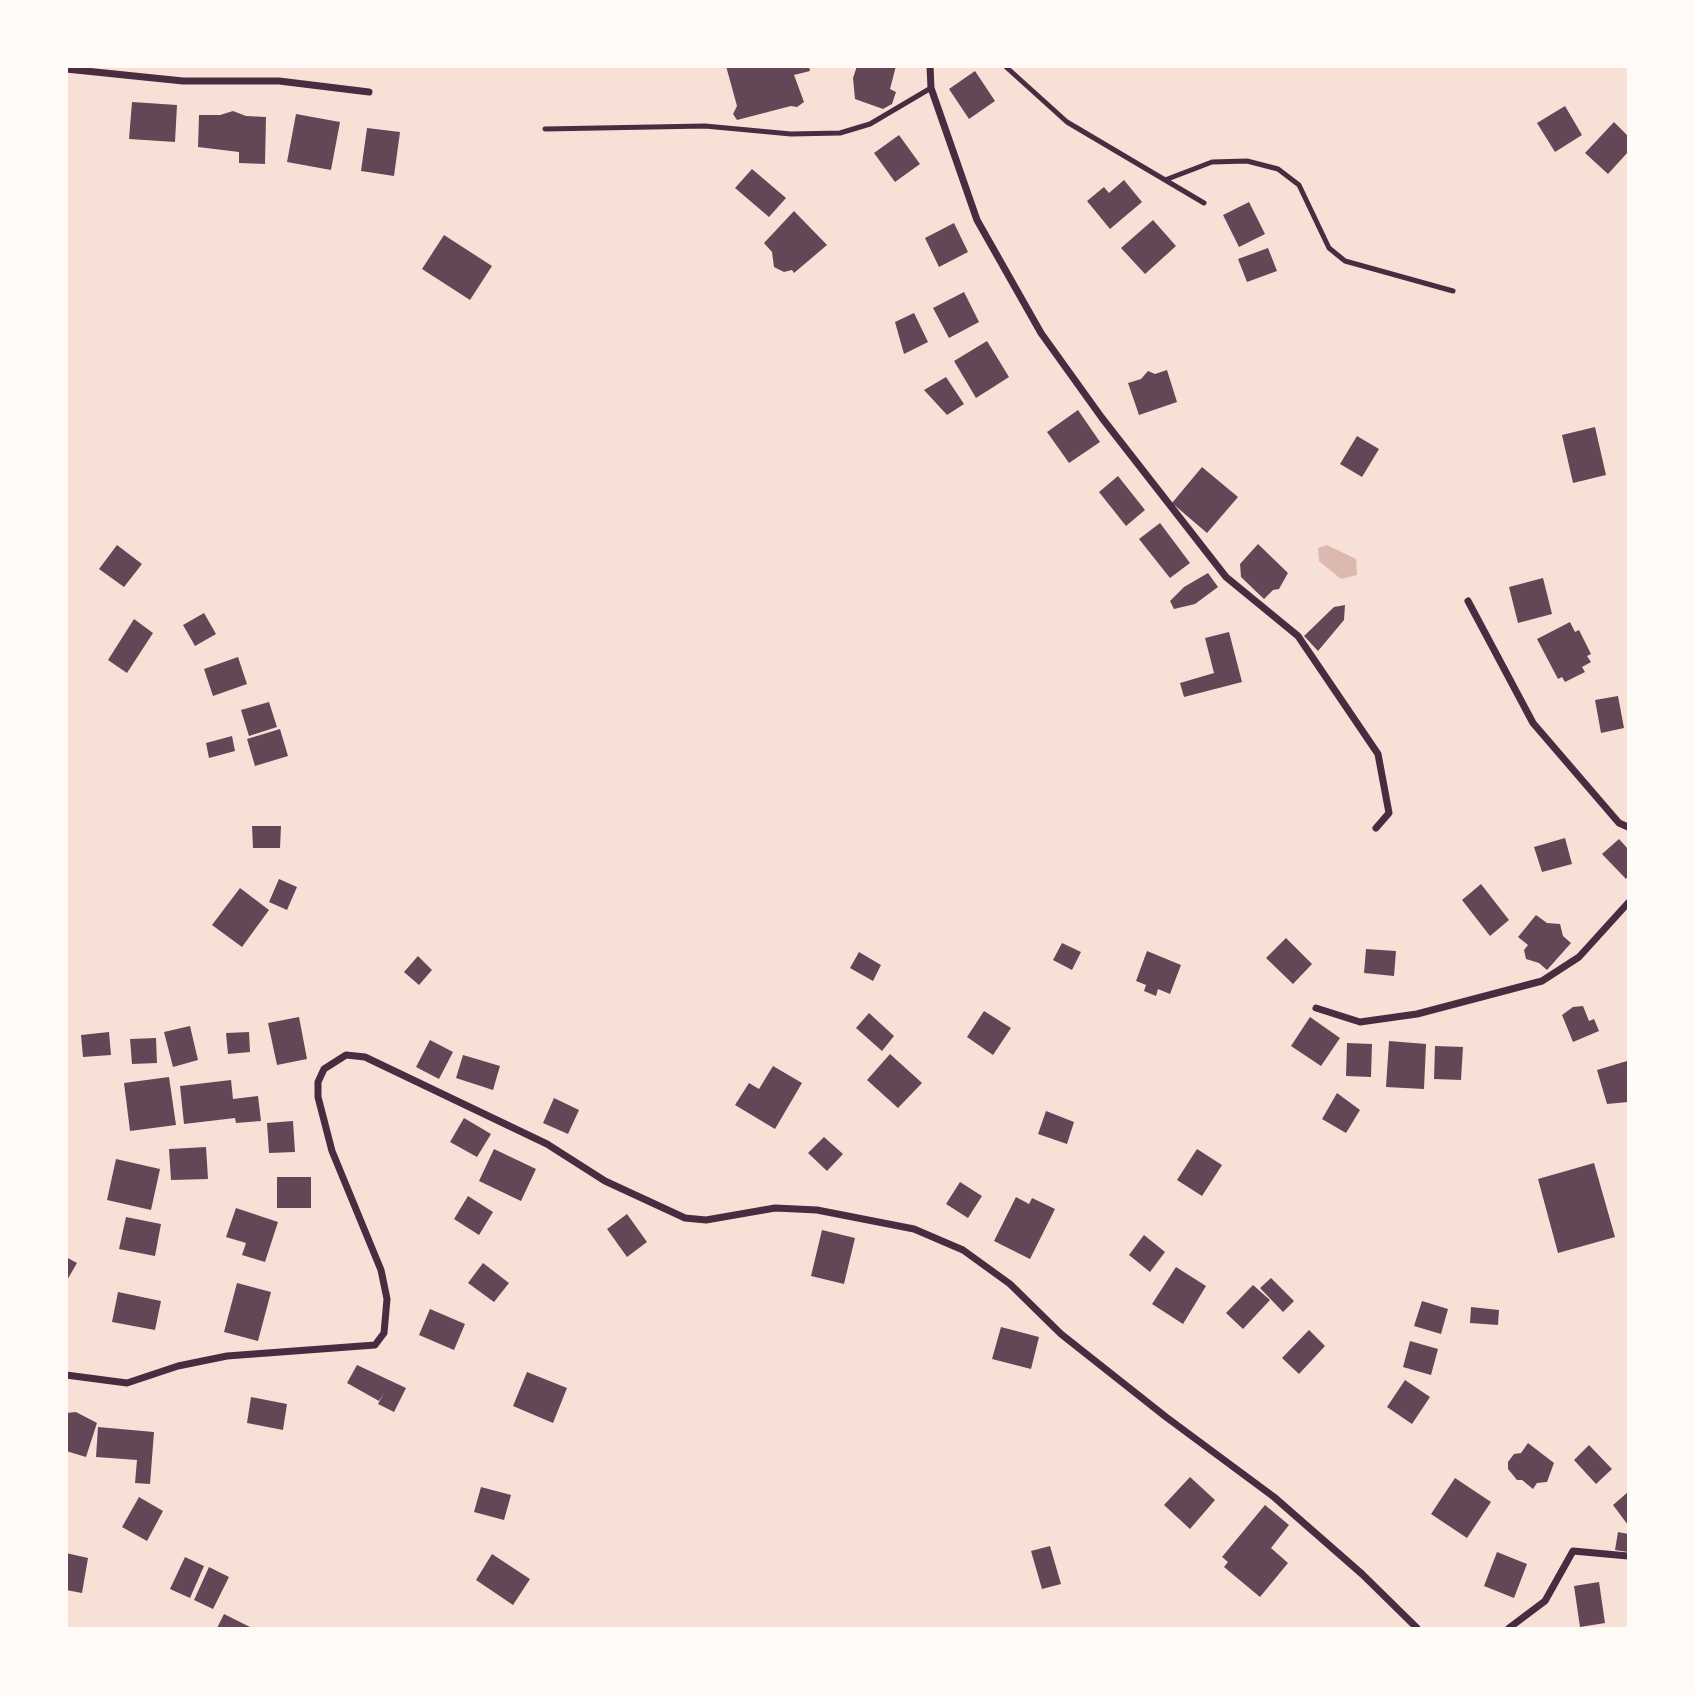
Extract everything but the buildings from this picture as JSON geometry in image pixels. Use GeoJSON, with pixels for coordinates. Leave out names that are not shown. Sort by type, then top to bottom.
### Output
{"type":"FeatureCollection","features":[{"type":"Feature","properties":{"kind":"street"},"geometry":{"type":"LineString","coordinates":[[930,66],[931,88],[977,220],[1041,333],[1101,418],[1226,577],[1298,636],[1378,754],[1389,813],[1376,828]]}},
{"type":"Feature","properties":{"kind":"street"},"geometry":{"type":"LineString","coordinates":[[66,69],[183,81],[279,81],[369,92]]}},
{"type":"Feature","properties":{"kind":"street"},"geometry":{"type":"LineString","coordinates":[[1468,601],[1534,723],[1619,823],[1629,827]]}},
{"type":"Feature","properties":{"kind":"street"},"geometry":{"type":"LineString","coordinates":[[1316,1008],[1360,1022],[1417,1014],[1542,981],[1579,957],[1629,903]]}},
{"type":"Feature","properties":{"kind":"street"},"geometry":{"type":"LineString","coordinates":[[66,1375],[127,1382],[178,1366],[227,1356],[375,1345],[384,1333],[387,1299],[381,1270],[332,1151],[318,1097],[318,1082],[324,1069],[346,1055],[365,1058],[547,1143],[605,1181],[685,1218],[706,1220],[775,1208],[817,1210],[914,1229],[963,1250],[1010,1284],[1061,1334],[1166,1418],[1275,1497],[1362,1574],[1417,1629]]}},
{"type":"Feature","properties":{"kind":"street"},"geometry":{"type":"LineString","coordinates":[[1509,1629],[1545,1601],[1573,1551],[1629,1556]]}},
{"type":"Feature","properties":{"kind":"lane"},"geometry":{"type":"LineString","coordinates":[[1005,66],[1067,122],[1204,203]]}},
{"type":"Feature","properties":{"kind":"lane"},"geometry":{"type":"LineString","coordinates":[[545,129],[705,126],[791,134],[840,132],[870,124],[931,88]]}},
{"type":"Feature","properties":{"kind":"lane"},"geometry":{"type":"LineString","coordinates":[[1166,180],[1212,162],[1247,161],[1278,169],[1299,185],[1329,248],[1345,261],[1453,291]]}},
{"type":"Feature","properties":{"kind":"shaded area"},"geometry":{"type":"Polygon","coordinates":[[[1327,545],[1356,559],[1357,575],[1341,579],[1319,561],[1318,548],[1327,545]]]}}]}
